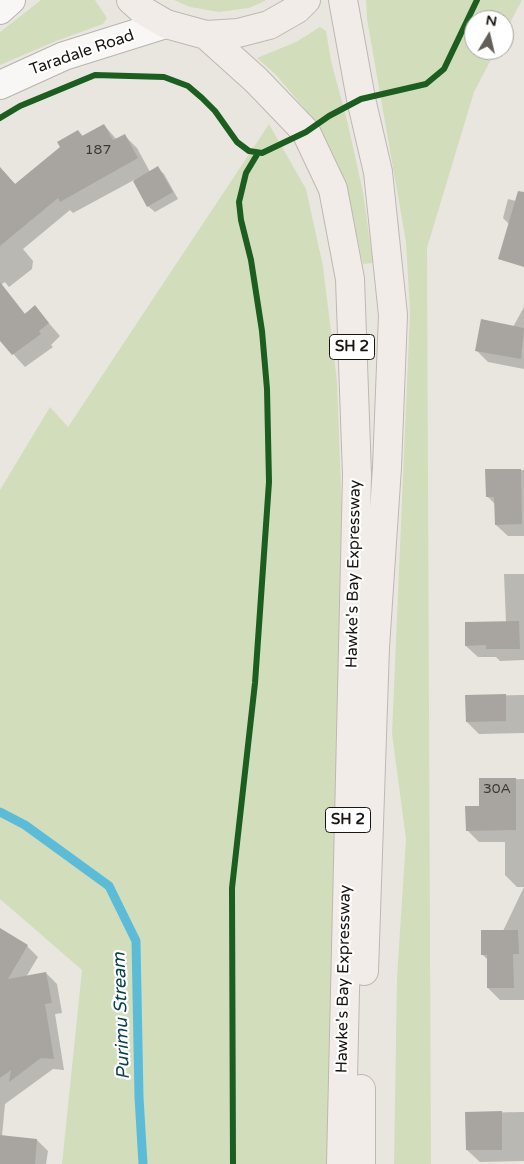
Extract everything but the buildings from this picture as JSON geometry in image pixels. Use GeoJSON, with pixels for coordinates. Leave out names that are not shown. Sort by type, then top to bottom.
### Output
{"type":"FeatureCollection","features":[{"type":"Feature","properties":{"kind":"highway","name":"SH 2"},"geometry":{"type":"LineString","coordinates":[[131,0],[142,10],[166,24],[206,35]]}},
{"type":"Feature","properties":{"kind":"highway"},"geometry":{"type":"LineString","coordinates":[[206,35],[238,34],[269,25],[297,9],[306,0]]}},
{"type":"Feature","properties":{"kind":"highway","name":"Hawke's Bay Expressway"},"geometry":{"type":"LineString","coordinates":[[343,0],[361,99],[378,172],[393,315],[387,468],[375,647],[365,908],[361,1164]]}},
{"type":"Feature","properties":{"kind":"highway","name":"Hawke's Bay Expressway"},"geometry":{"type":"LineString","coordinates":[[206,35],[256,80],[306,132],[333,189],[350,279],[357,475],[341,1164]]}},
{"type":"Feature","properties":{"kind":"main road"},"geometry":{"type":"LineString","coordinates":[[0,10],[11,0]]}},
{"type":"Feature","properties":{"kind":"main road","name":"Taradale Road"},"geometry":{"type":"LineString","coordinates":[[0,85],[64,56],[166,24]]}},
{"type":"Feature","properties":{"kind":"green space"},"geometry":{"type":"Polygon","coordinates":[[[41,0],[95,0],[107,18],[103,24],[56,41],[0,65],[0,32],[41,0]]]}},
{"type":"Feature","properties":{"kind":"green space"},"geometry":{"type":"Polygon","coordinates":[[[174,0],[267,0],[249,8],[219,12],[190,7],[174,0]]]}},
{"type":"Feature","properties":{"kind":"green space"},"geometry":{"type":"Polygon","coordinates":[[[366,0],[522,0],[514,15],[514,10],[464,10],[464,60],[491,60],[474,92],[427,248],[431,1164],[394,1164],[397,977],[406,839],[392,734],[410,312],[406,242],[367,19],[366,0]]]}},
{"type":"Feature","properties":{"kind":"green space"},"geometry":{"type":"Polygon","coordinates":[[[320,27],[326,31],[331,61],[347,120],[363,192],[373,263],[363,264],[349,199],[324,138],[310,115],[276,75],[257,58],[296,42],[320,27]]]}},
{"type":"Feature","properties":{"kind":"green space"},"geometry":{"type":"Polygon","coordinates":[[[269,124],[306,189],[323,266],[337,381],[345,594],[337,1164],[62,1164],[82,970],[0,899],[0,490],[50,407],[68,427],[269,124]]]}},
{"type":"Feature","properties":{"kind":"waterway","name":"Purimu Stream"},"geometry":{"type":"LineString","coordinates":[[0,812],[25,825],[109,886],[136,941],[139,1097],[143,1164]]}},
{"type":"Feature","properties":{"kind":"cycle path"},"geometry":{"type":"LineString","coordinates":[[0,118],[20,106],[95,75],[164,77],[188,86],[215,111],[237,142],[249,151],[262,153],[306,132],[329,116],[361,99],[426,84],[444,69],[477,0]]}},
{"type":"Feature","properties":{"kind":"cycle path"},"geometry":{"type":"LineString","coordinates":[[233,1164],[232,888],[255,683],[269,482],[267,389],[262,331],[251,260],[241,220],[239,202],[246,173],[258,153]]}}]}
